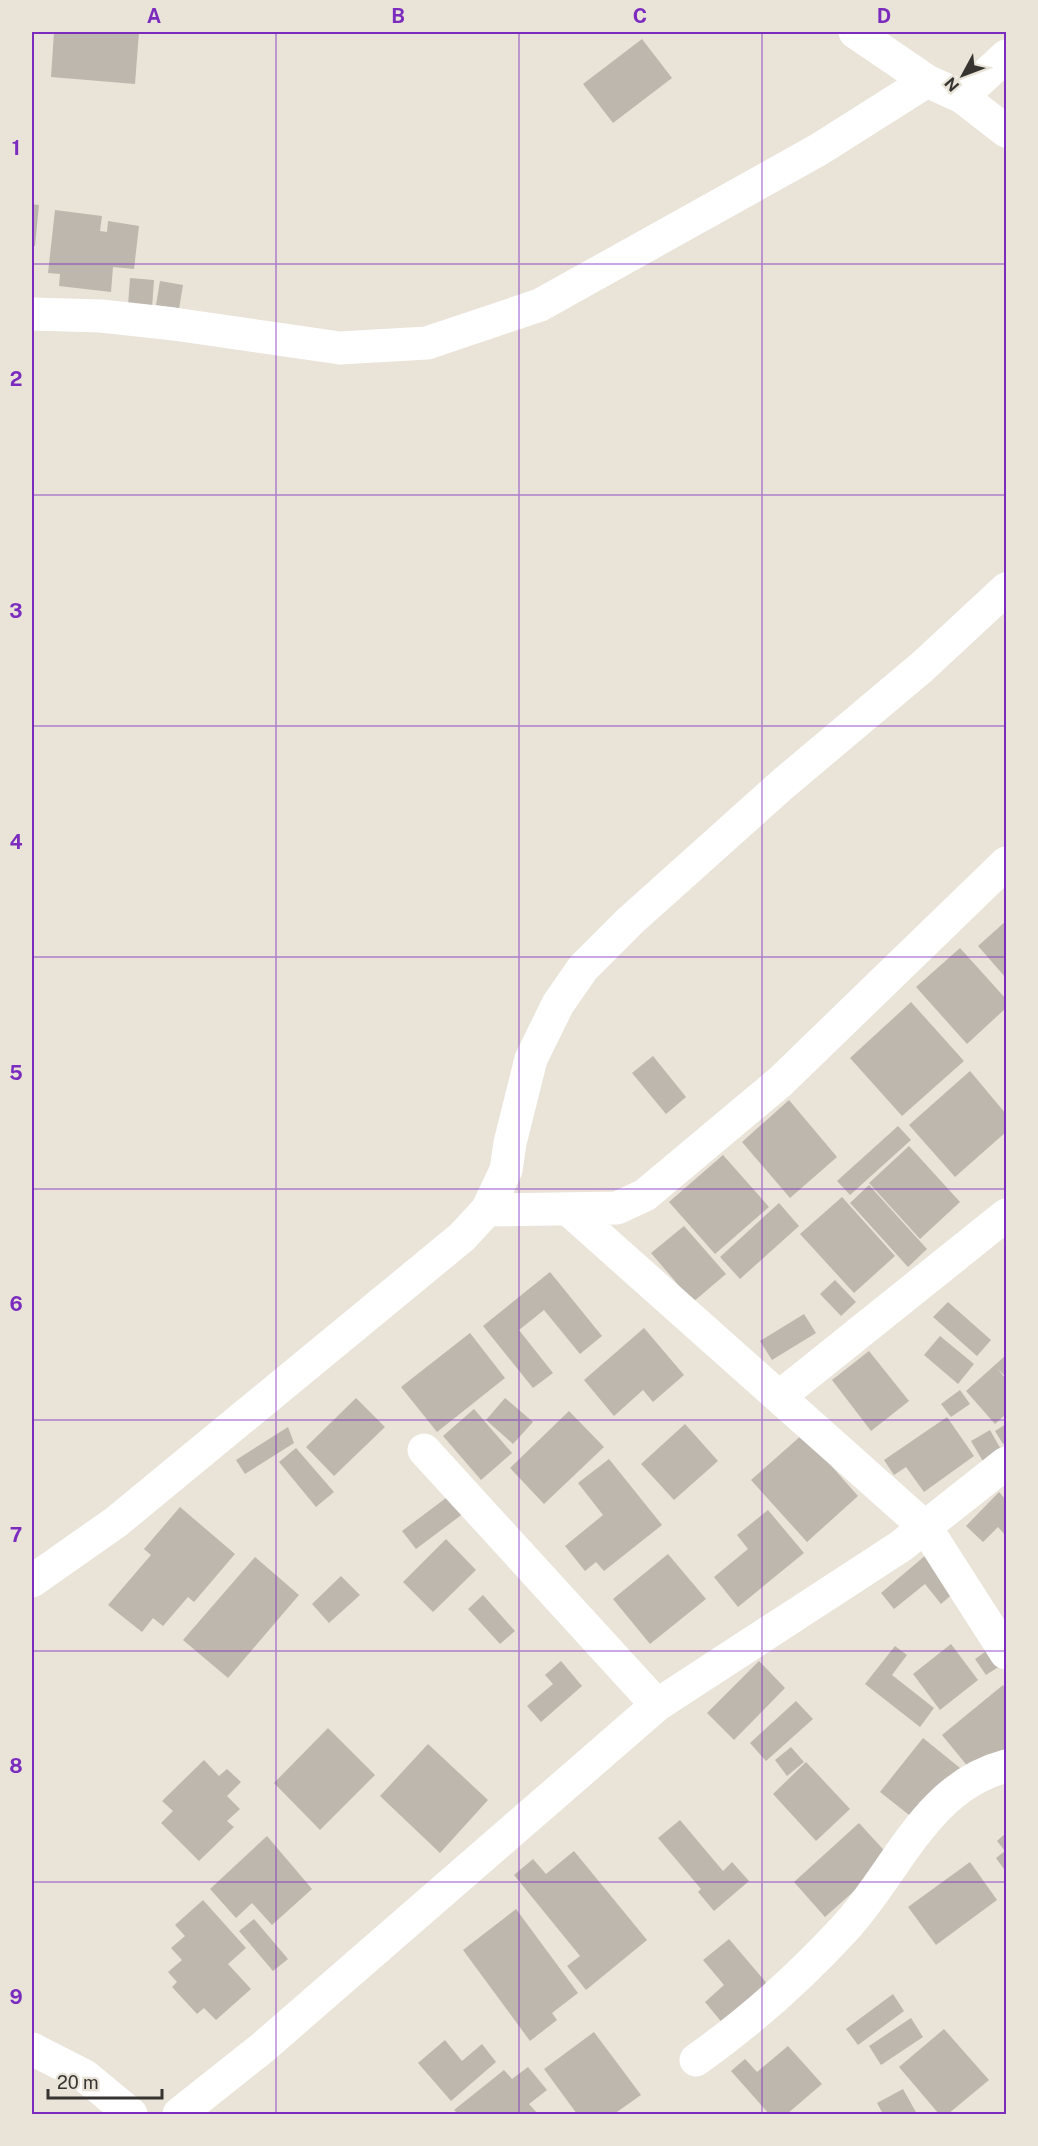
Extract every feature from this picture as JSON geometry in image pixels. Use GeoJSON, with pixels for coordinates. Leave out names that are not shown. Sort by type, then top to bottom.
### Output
{"type":"FeatureCollection","features":[{"type":"Feature","properties":{"kind":"street"},"geometry":{"type":"LineString","coordinates":[[855,32],[927,81],[962,97],[1006,131]]}},
{"type":"Feature","properties":{"kind":"street"},"geometry":{"type":"LineString","coordinates":[[962,97],[1006,56]]}},
{"type":"Feature","properties":{"kind":"street"},"geometry":{"type":"LineString","coordinates":[[32,315],[101,316],[340,348],[427,343],[540,305],[818,150],[927,81]]}},
{"type":"Feature","properties":{"kind":"street"},"geometry":{"type":"LineString","coordinates":[[32,1581],[133,1508],[462,1237],[487,1210],[506,1170],[510,1143],[531,1059],[558,1004],[583,968],[638,914],[784,783],[922,667],[1006,589]]}},
{"type":"Feature","properties":{"kind":"street"},"geometry":{"type":"LineString","coordinates":[[487,1210],[617,1208],[645,1195],[781,1081],[1006,863]]}},
{"type":"Feature","properties":{"kind":"street"},"geometry":{"type":"LineString","coordinates":[[569,1210],[926,1528],[1006,1653]]}},
{"type":"Feature","properties":{"kind":"street"},"geometry":{"type":"LineString","coordinates":[[779,1397],[1006,1215]]}},
{"type":"Feature","properties":{"kind":"street"},"geometry":{"type":"LineString","coordinates":[[424,1450],[657,1705]]}},
{"type":"Feature","properties":{"kind":"street"},"geometry":{"type":"LineString","coordinates":[[179,2115],[261,2049],[657,1705],[926,1528],[1006,1463]]}},
{"type":"Feature","properties":{"kind":"street"},"geometry":{"type":"LineString","coordinates":[[696,2060],[747,2024],[847,1926],[935,1807],[962,1785],[987,1771],[1006,1766]]}},
{"type":"Feature","properties":{"kind":"street"},"geometry":{"type":"LineString","coordinates":[[32,2049],[85,2076],[131,2115]]}},
{"type":"Feature","properties":{"kind":"building"},"geometry":{"type":"Polygon","coordinates":[[[54,32],[139,32],[135,84],[51,77],[54,32]]]}},
{"type":"Feature","properties":{"kind":"building"},"geometry":{"type":"Polygon","coordinates":[[[642,39],[672,78],[613,123],[583,84],[642,39]]]}},
{"type":"Feature","properties":{"kind":"building"},"geometry":{"type":"Polygon","coordinates":[[[32,204],[39,205],[35,246],[32,246],[32,204]]]}},
{"type":"Feature","properties":{"kind":"building"},"geometry":{"type":"Polygon","coordinates":[[[55,210],[102,216],[100,231],[107,232],[108,221],[139,226],[134,269],[113,267],[111,292],[59,286],[60,274],[48,273],[55,210]]]}},
{"type":"Feature","properties":{"kind":"building"},"geometry":{"type":"Polygon","coordinates":[[[130,278],[154,280],[152,308],[128,306],[130,278]]]}},
{"type":"Feature","properties":{"kind":"building"},"geometry":{"type":"Polygon","coordinates":[[[160,281],[183,285],[179,309],[156,305],[160,281]]]}},
{"type":"Feature","properties":{"kind":"building"},"geometry":{"type":"Polygon","coordinates":[[[1006,921],[1006,978],[978,946],[1006,921]]]}},
{"type":"Feature","properties":{"kind":"building"},"geometry":{"type":"Polygon","coordinates":[[[960,948],[1006,999],[1006,1008],[967,1044],[916,987],[960,948]]]}},
{"type":"Feature","properties":{"kind":"building"},"geometry":{"type":"Polygon","coordinates":[[[911,1002],[964,1061],[902,1116],[850,1058],[911,1002]]]}},
{"type":"Feature","properties":{"kind":"building"},"geometry":{"type":"Polygon","coordinates":[[[653,1056],[686,1097],[666,1114],[632,1073],[653,1056]]]}},
{"type":"Feature","properties":{"kind":"building"},"geometry":{"type":"Polygon","coordinates":[[[970,1071],[1006,1114],[1006,1132],[955,1177],[909,1125],[970,1071]]]}},
{"type":"Feature","properties":{"kind":"building"},"geometry":{"type":"Polygon","coordinates":[[[789,1100],[837,1157],[790,1198],[742,1142],[789,1100]]]}},
{"type":"Feature","properties":{"kind":"building"},"geometry":{"type":"Polygon","coordinates":[[[898,1126],[911,1140],[850,1195],[837,1181],[898,1126]]]}},
{"type":"Feature","properties":{"kind":"building"},"geometry":{"type":"Polygon","coordinates":[[[909,1146],[960,1202],[920,1239],[869,1183],[909,1146]]]}},
{"type":"Feature","properties":{"kind":"building"},"geometry":{"type":"Polygon","coordinates":[[[723,1155],[769,1207],[715,1254],[669,1202],[723,1155]]]}},
{"type":"Feature","properties":{"kind":"building"},"geometry":{"type":"Polygon","coordinates":[[[869,1185],[927,1249],[908,1267],[850,1203],[869,1185]]]}},
{"type":"Feature","properties":{"kind":"building"},"geometry":{"type":"Polygon","coordinates":[[[842,1197],[895,1256],[854,1293],[800,1234],[842,1197]]]}},
{"type":"Feature","properties":{"kind":"building"},"geometry":{"type":"Polygon","coordinates":[[[779,1203],[799,1226],[740,1279],[720,1257],[779,1203]]]}},
{"type":"Feature","properties":{"kind":"building"},"geometry":{"type":"Polygon","coordinates":[[[684,1226],[726,1274],[693,1302],[651,1253],[684,1226]]]}},
{"type":"Feature","properties":{"kind":"building"},"geometry":{"type":"Polygon","coordinates":[[[550,1272],[602,1336],[580,1354],[544,1310],[519,1330],[553,1373],[533,1388],[483,1326],[550,1272]]]}},
{"type":"Feature","properties":{"kind":"building"},"geometry":{"type":"Polygon","coordinates":[[[835,1280],[856,1302],[841,1316],[820,1294],[835,1280]]]}},
{"type":"Feature","properties":{"kind":"building"},"geometry":{"type":"Polygon","coordinates":[[[948,1302],[991,1340],[977,1356],[933,1317],[948,1302]]]}},
{"type":"Feature","properties":{"kind":"building"},"geometry":{"type":"Polygon","coordinates":[[[804,1314],[816,1333],[772,1360],[760,1341],[804,1314]]]}},
{"type":"Feature","properties":{"kind":"building"},"geometry":{"type":"Polygon","coordinates":[[[644,1328],[684,1375],[653,1402],[643,1390],[614,1416],[584,1380],[644,1328]]]}},
{"type":"Feature","properties":{"kind":"building"},"geometry":{"type":"Polygon","coordinates":[[[470,1333],[505,1378],[437,1432],[401,1387],[470,1333]]]}},
{"type":"Feature","properties":{"kind":"building"},"geometry":{"type":"Polygon","coordinates":[[[940,1336],[974,1364],[958,1384],[924,1355],[940,1336]]]}},
{"type":"Feature","properties":{"kind":"building"},"geometry":{"type":"Polygon","coordinates":[[[869,1351],[909,1401],[871,1431],[832,1380],[869,1351]]]}},
{"type":"Feature","properties":{"kind":"building"},"geometry":{"type":"Polygon","coordinates":[[[1006,1355],[1006,1377],[997,1368],[1006,1379],[1006,1414],[995,1424],[966,1391],[1006,1355]]]}},
{"type":"Feature","properties":{"kind":"building"},"geometry":{"type":"Polygon","coordinates":[[[960,1390],[970,1404],[951,1417],[941,1404],[960,1390]]]}},
{"type":"Feature","properties":{"kind":"building"},"geometry":{"type":"Polygon","coordinates":[[[356,1398],[385,1427],[334,1476],[306,1447],[356,1398]]]}},
{"type":"Feature","properties":{"kind":"building"},"geometry":{"type":"Polygon","coordinates":[[[505,1398],[533,1422],[513,1444],[486,1420],[505,1398]]]}},
{"type":"Feature","properties":{"kind":"building"},"geometry":{"type":"Polygon","coordinates":[[[474,1409],[512,1453],[481,1480],[443,1436],[474,1409]]]}},
{"type":"Feature","properties":{"kind":"building"},"geometry":{"type":"Polygon","coordinates":[[[569,1411],[604,1447],[544,1504],[510,1468],[569,1411]]]}},
{"type":"Feature","properties":{"kind":"building"},"geometry":{"type":"Polygon","coordinates":[[[947,1417],[974,1456],[924,1492],[906,1467],[894,1475],[884,1460],[947,1417]]]}},
{"type":"Feature","properties":{"kind":"building"},"geometry":{"type":"Polygon","coordinates":[[[685,1424],[718,1461],[674,1500],[641,1464],[685,1424]]]}},
{"type":"Feature","properties":{"kind":"building"},"geometry":{"type":"Polygon","coordinates":[[[1006,1424],[1006,1442],[1003,1444],[995,1431],[1006,1424]]]}},
{"type":"Feature","properties":{"kind":"building"},"geometry":{"type":"Polygon","coordinates":[[[288,1427],[294,1443],[245,1474],[236,1460],[288,1427]]]}},
{"type":"Feature","properties":{"kind":"building"},"geometry":{"type":"Polygon","coordinates":[[[990,1430],[1003,1453],[984,1463],[971,1441],[990,1430]]]}},
{"type":"Feature","properties":{"kind":"building"},"geometry":{"type":"Polygon","coordinates":[[[803,1434],[858,1496],[807,1542],[751,1480],[803,1434]]]}},
{"type":"Feature","properties":{"kind":"building"},"geometry":{"type":"Polygon","coordinates":[[[296,1448],[334,1492],[316,1507],[279,1462],[296,1448]]]}},
{"type":"Feature","properties":{"kind":"building"},"geometry":{"type":"Polygon","coordinates":[[[609,1459],[662,1525],[604,1571],[596,1562],[585,1571],[565,1546],[603,1515],[578,1483],[609,1459]]]}},
{"type":"Feature","properties":{"kind":"building"},"geometry":{"type":"Polygon","coordinates":[[[999,1492],[1006,1500],[1006,1536],[998,1527],[983,1542],[966,1526],[999,1492]]]}},
{"type":"Feature","properties":{"kind":"building"},"geometry":{"type":"Polygon","coordinates":[[[450,1495],[464,1513],[416,1549],[402,1531],[450,1495]]]}},
{"type":"Feature","properties":{"kind":"building"},"geometry":{"type":"Polygon","coordinates":[[[180,1507],[235,1554],[194,1602],[188,1597],[163,1626],[153,1618],[142,1632],[108,1605],[151,1555],[144,1549],[180,1507]]]}},
{"type":"Feature","properties":{"kind":"building"},"geometry":{"type":"Polygon","coordinates":[[[768,1510],[804,1553],[738,1607],[714,1577],[748,1549],[737,1535],[768,1510]]]}},
{"type":"Feature","properties":{"kind":"building"},"geometry":{"type":"Polygon","coordinates":[[[446,1539],[476,1570],[433,1612],[403,1582],[446,1539]]]}},
{"type":"Feature","properties":{"kind":"building"},"geometry":{"type":"Polygon","coordinates":[[[668,1554],[706,1599],[650,1644],[613,1599],[668,1554]]]}},
{"type":"Feature","properties":{"kind":"building"},"geometry":{"type":"Polygon","coordinates":[[[926,1555],[956,1591],[941,1604],[925,1584],[894,1609],[881,1593],[926,1555]]]}},
{"type":"Feature","properties":{"kind":"building"},"geometry":{"type":"Polygon","coordinates":[[[255,1557],[299,1595],[228,1678],[183,1640],[255,1557]]]}},
{"type":"Feature","properties":{"kind":"building"},"geometry":{"type":"Polygon","coordinates":[[[341,1576],[360,1595],[329,1623],[312,1604],[341,1576]]]}},
{"type":"Feature","properties":{"kind":"building"},"geometry":{"type":"Polygon","coordinates":[[[483,1595],[515,1631],[500,1644],[468,1609],[483,1595]]]}},
{"type":"Feature","properties":{"kind":"building"},"geometry":{"type":"Polygon","coordinates":[[[951,1644],[978,1680],[940,1710],[913,1674],[951,1644]]]}},
{"type":"Feature","properties":{"kind":"building"},"geometry":{"type":"Polygon","coordinates":[[[895,1646],[907,1655],[892,1675],[934,1708],[920,1727],[865,1684],[895,1646]]]}},
{"type":"Feature","properties":{"kind":"building"},"geometry":{"type":"Polygon","coordinates":[[[992,1647],[1003,1664],[986,1675],[975,1659],[992,1647]]]}},
{"type":"Feature","properties":{"kind":"building"},"geometry":{"type":"Polygon","coordinates":[[[561,1661],[582,1686],[541,1722],[527,1706],[553,1684],[545,1675],[561,1661]]]}},
{"type":"Feature","properties":{"kind":"building"},"geometry":{"type":"Polygon","coordinates":[[[759,1661],[785,1688],[734,1740],[707,1713],[759,1661]]]}},
{"type":"Feature","properties":{"kind":"building"},"geometry":{"type":"Polygon","coordinates":[[[1003,1685],[1006,1690],[1006,1748],[974,1774],[942,1735],[1003,1685]]]}},
{"type":"Feature","properties":{"kind":"building"},"geometry":{"type":"Polygon","coordinates":[[[796,1701],[813,1719],[766,1761],[750,1743],[796,1701]]]}},
{"type":"Feature","properties":{"kind":"building"},"geometry":{"type":"Polygon","coordinates":[[[328,1728],[375,1775],[320,1830],[274,1783],[328,1728]]]}},
{"type":"Feature","properties":{"kind":"building"},"geometry":{"type":"Polygon","coordinates":[[[923,1738],[960,1768],[918,1822],[880,1792],[923,1738]]]}},
{"type":"Feature","properties":{"kind":"building"},"geometry":{"type":"Polygon","coordinates":[[[428,1744],[488,1800],[440,1853],[380,1796],[428,1744]]]}},
{"type":"Feature","properties":{"kind":"building"},"geometry":{"type":"Polygon","coordinates":[[[791,1747],[804,1762],[787,1776],[775,1760],[791,1747]]]}},
{"type":"Feature","properties":{"kind":"building"},"geometry":{"type":"Polygon","coordinates":[[[204,1760],[219,1776],[227,1769],[241,1782],[227,1796],[240,1809],[227,1821],[234,1827],[199,1861],[161,1823],[173,1811],[162,1801],[204,1760]]]}},
{"type":"Feature","properties":{"kind":"building"},"geometry":{"type":"Polygon","coordinates":[[[806,1762],[850,1809],[816,1841],[773,1794],[806,1762]]]}},
{"type":"Feature","properties":{"kind":"building"},"geometry":{"type":"Polygon","coordinates":[[[680,1820],[723,1871],[732,1862],[749,1881],[714,1911],[698,1892],[701,1889],[658,1838],[680,1820]]]}},
{"type":"Feature","properties":{"kind":"building"},"geometry":{"type":"Polygon","coordinates":[[[859,1823],[891,1858],[825,1917],[794,1882],[859,1823]]]}},
{"type":"Feature","properties":{"kind":"building"},"geometry":{"type":"Polygon","coordinates":[[[1006,1833],[1006,1872],[996,1858],[1005,1851],[997,1841],[1006,1833]]]}},
{"type":"Feature","properties":{"kind":"building"},"geometry":{"type":"Polygon","coordinates":[[[267,1836],[312,1889],[272,1925],[252,1903],[236,1918],[210,1889],[267,1836]]]}},
{"type":"Feature","properties":{"kind":"building"},"geometry":{"type":"Polygon","coordinates":[[[574,1851],[647,1940],[586,1990],[567,1966],[580,1956],[514,1875],[533,1859],[546,1874],[574,1851]]]}},
{"type":"Feature","properties":{"kind":"building"},"geometry":{"type":"Polygon","coordinates":[[[970,1862],[997,1900],[936,1945],[908,1907],[970,1862]]]}},
{"type":"Feature","properties":{"kind":"building"},"geometry":{"type":"Polygon","coordinates":[[[203,1900],[246,1948],[228,1964],[251,1989],[216,2020],[204,2008],[197,2014],[172,1987],[177,1982],[168,1972],[182,1960],[171,1948],[185,1936],[175,1925],[203,1900]]]}},
{"type":"Feature","properties":{"kind":"building"},"geometry":{"type":"Polygon","coordinates":[[[516,1909],[578,1993],[552,2013],[557,2020],[530,2041],[463,1950],[516,1909]]]}},
{"type":"Feature","properties":{"kind":"building"},"geometry":{"type":"Polygon","coordinates":[[[254,1919],[288,1959],[273,1971],[239,1931],[254,1919]]]}},
{"type":"Feature","properties":{"kind":"building"},"geometry":{"type":"Polygon","coordinates":[[[729,1939],[775,1993],[729,2031],[705,2002],[724,1985],[703,1960],[729,1939]]]}},
{"type":"Feature","properties":{"kind":"building"},"geometry":{"type":"Polygon","coordinates":[[[893,1994],[904,2011],[858,2045],[846,2029],[893,1994]]]}},
{"type":"Feature","properties":{"kind":"building"},"geometry":{"type":"Polygon","coordinates":[[[911,2018],[923,2037],[881,2065],[869,2046],[911,2018]]]}},
{"type":"Feature","properties":{"kind":"building"},"geometry":{"type":"Polygon","coordinates":[[[944,2029],[989,2080],[948,2114],[939,2114],[899,2067],[944,2029]]]}},
{"type":"Feature","properties":{"kind":"building"},"geometry":{"type":"Polygon","coordinates":[[[594,2032],[641,2095],[614,2114],[577,2114],[544,2069],[594,2032]]]}},
{"type":"Feature","properties":{"kind":"building"},"geometry":{"type":"Polygon","coordinates":[[[445,2040],[462,2061],[482,2044],[496,2062],[451,2101],[418,2063],[445,2040]]]}},
{"type":"Feature","properties":{"kind":"building"},"geometry":{"type":"Polygon","coordinates":[[[788,2046],[822,2084],[787,2114],[769,2114],[731,2071],[745,2059],[757,2072],[788,2046]]]}},
{"type":"Feature","properties":{"kind":"building"},"geometry":{"type":"Polygon","coordinates":[[[528,2067],[547,2090],[529,2104],[538,2114],[458,2114],[454,2110],[504,2070],[512,2079],[528,2067]]]}},
{"type":"Feature","properties":{"kind":"building"},"geometry":{"type":"Polygon","coordinates":[[[903,2089],[917,2114],[883,2114],[877,2103],[903,2089]]]}}]}
